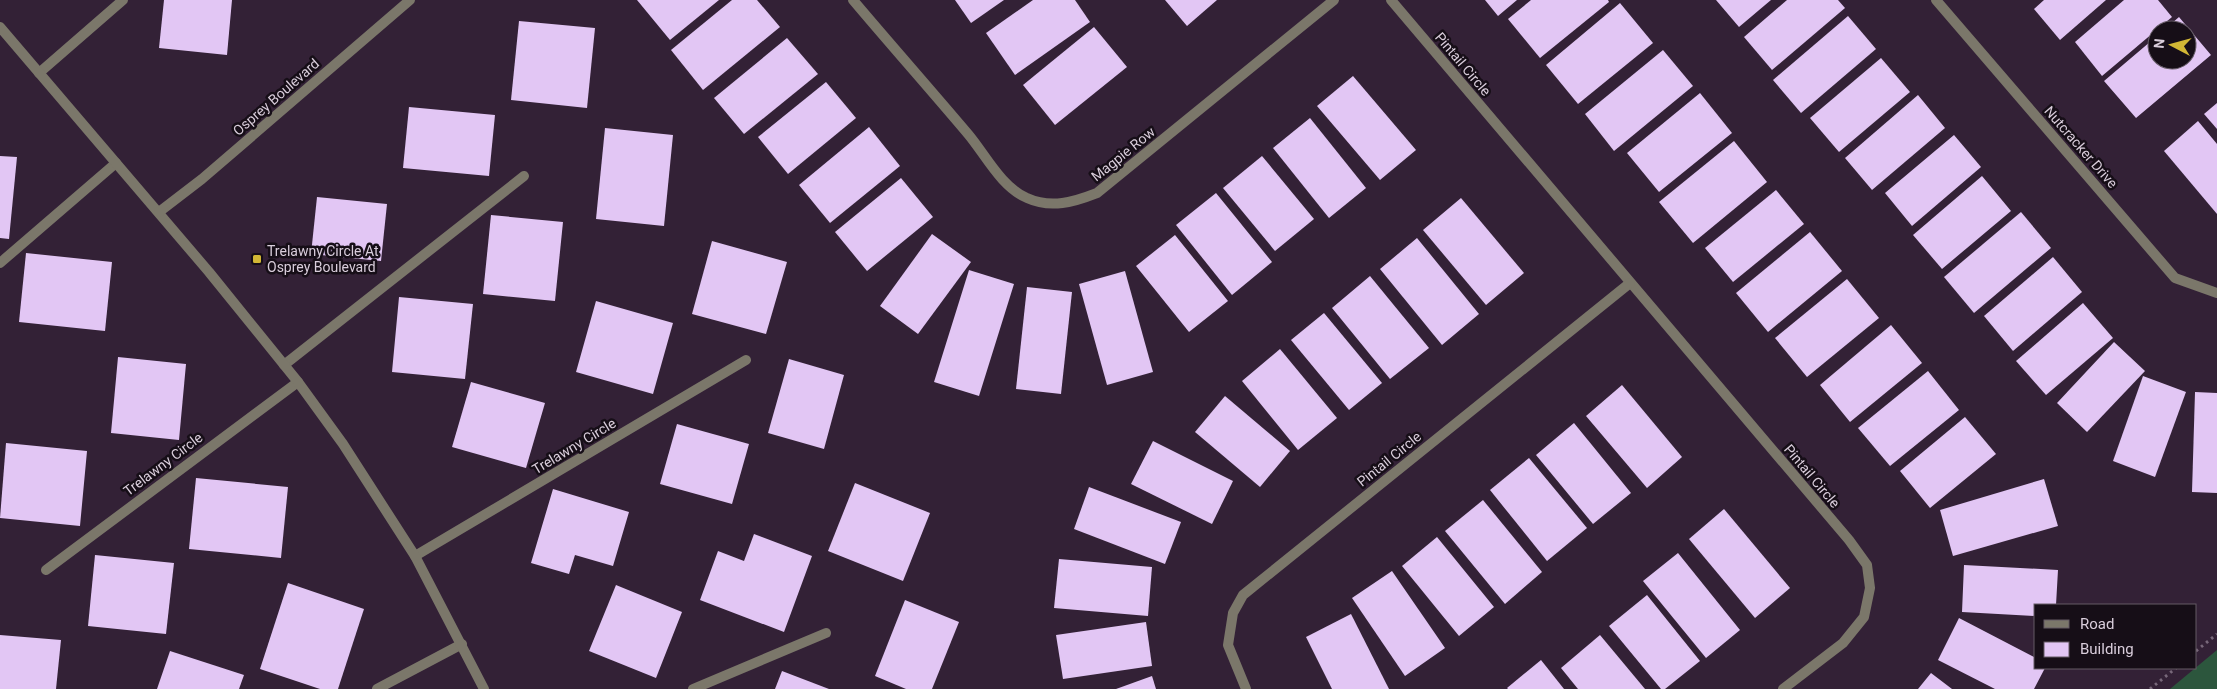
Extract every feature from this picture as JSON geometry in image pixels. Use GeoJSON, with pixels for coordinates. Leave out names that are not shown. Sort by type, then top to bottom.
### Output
{"type":"FeatureCollection","features":[{"type":"Feature","properties":{"kind":"street"},"geometry":{"type":"LineString","coordinates":[[39,72],[123,0]]}},
{"type":"Feature","properties":{"kind":"street","name":"Osprey Boulevard"},"geometry":{"type":"LineString","coordinates":[[159,212],[202,179],[410,0]]}},
{"type":"Feature","properties":{"kind":"street","name":"Magpie Row"},"geometry":{"type":"LineString","coordinates":[[853,0],[969,135],[1009,186],[1027,198],[1050,204],[1074,202],[1097,193],[1334,0]]}},
{"type":"Feature","properties":{"kind":"street","name":"Pintail Circle"},"geometry":{"type":"LineString","coordinates":[[1390,0],[1842,533],[1867,565],[1870,588],[1864,617],[1843,643],[1783,689]]}},
{"type":"Feature","properties":{"kind":"street","name":"Nutcracker Drive"},"geometry":{"type":"LineString","coordinates":[[1936,0],[2175,278],[2217,293]]}},
{"type":"Feature","properties":{"kind":"street"},"geometry":{"type":"LineString","coordinates":[[0,27],[159,212],[298,382],[374,491],[416,556],[484,689]]}},
{"type":"Feature","properties":{"kind":"street"},"geometry":{"type":"LineString","coordinates":[[0,263],[116,163]]}},
{"type":"Feature","properties":{"kind":"street"},"geometry":{"type":"LineString","coordinates":[[284,365],[524,176]]}},
{"type":"Feature","properties":{"kind":"street","name":"Pintail Circle"},"geometry":{"type":"LineString","coordinates":[[1246,689],[1228,645],[1233,614],[1243,595],[1630,283]]}},
{"type":"Feature","properties":{"kind":"street","name":"Trelawny Circle"},"geometry":{"type":"LineString","coordinates":[[416,556],[746,360]]}},
{"type":"Feature","properties":{"kind":"street","name":"Trelawny Circle"},"geometry":{"type":"LineString","coordinates":[[46,570],[298,382]]}},
{"type":"Feature","properties":{"kind":"street"},"geometry":{"type":"LineString","coordinates":[[693,689],[826,633]]}},
{"type":"Feature","properties":{"kind":"street"},"geometry":{"type":"LineString","coordinates":[[377,689],[462,644]]}},
{"type":"Feature","properties":{"kind":"path"},"geometry":{"type":"LineString","coordinates":[[2197,650],[2217,634]]}},
{"type":"Feature","properties":{"kind":"path"},"geometry":{"type":"LineString","coordinates":[[2150,689],[2175,669]]}},
{"type":"Feature","properties":{"kind":"green space"},"geometry":{"type":"Polygon","coordinates":[[[2217,650],[2217,689],[2170,689],[2194,669],[2197,669],[2197,667],[2217,650]]]}},
{"type":"Feature","properties":{"kind":"building"},"geometry":{"type":"Polygon","coordinates":[[[164,0],[232,0],[227,55],[159,48],[164,0]]]}},
{"type":"Feature","properties":{"kind":"building"},"geometry":{"type":"Polygon","coordinates":[[[637,0],[719,0],[670,40],[637,0]]]}},
{"type":"Feature","properties":{"kind":"building"},"geometry":{"type":"Polygon","coordinates":[[[732,0],[757,0],[780,27],[703,90],[671,50],[732,0]]]}},
{"type":"Feature","properties":{"kind":"building"},"geometry":{"type":"Polygon","coordinates":[[[955,0],[1004,0],[971,23],[955,0]]]}},
{"type":"Feature","properties":{"kind":"building"},"geometry":{"type":"Polygon","coordinates":[[[1033,0],[1075,0],[1090,22],[1015,75],[986,33],[1033,0]]]}},
{"type":"Feature","properties":{"kind":"building"},"geometry":{"type":"Polygon","coordinates":[[[1165,0],[1217,0],[1187,26],[1165,0]]]}},
{"type":"Feature","properties":{"kind":"building"},"geometry":{"type":"Polygon","coordinates":[[[1485,0],[1517,0],[1498,16],[1485,0]]]}},
{"type":"Feature","properties":{"kind":"building"},"geometry":{"type":"Polygon","coordinates":[[[1531,0],[1608,0],[1609,2],[1540,58],[1508,19],[1531,0]]]}},
{"type":"Feature","properties":{"kind":"building"},"geometry":{"type":"Polygon","coordinates":[[[1716,0],[1771,0],[1739,27],[1716,0]]]}},
{"type":"Feature","properties":{"kind":"building"},"geometry":{"type":"Polygon","coordinates":[[[1787,0],[1838,0],[1845,8],[1772,70],[1744,37],[1787,0]]]}},
{"type":"Feature","properties":{"kind":"building"},"geometry":{"type":"Polygon","coordinates":[[[2044,0],[2106,0],[2060,40],[2034,9],[2044,0]]]}},
{"type":"Feature","properties":{"kind":"building"},"geometry":{"type":"Polygon","coordinates":[[[2124,0],[2158,0],[2172,17],[2168,20],[2147,20],[2147,38],[2102,76],[2075,42],[2124,0]]]}},
{"type":"Feature","properties":{"kind":"building"},"geometry":{"type":"Polygon","coordinates":[[[1620,3],[1653,43],[1578,104],[1546,65],[1620,3]]]}},
{"type":"Feature","properties":{"kind":"building"},"geometry":{"type":"Polygon","coordinates":[[[1848,16],[1876,49],[1801,113],[1773,80],[1848,16]]]}},
{"type":"Feature","properties":{"kind":"building"},"geometry":{"type":"Polygon","coordinates":[[[519,21],[595,28],[587,108],[511,100],[519,21]]]}},
{"type":"Feature","properties":{"kind":"building"},"geometry":{"type":"Polygon","coordinates":[[[1094,27],[1127,67],[1055,125],[1023,85],[1094,27]]]}},
{"type":"Feature","properties":{"kind":"building"},"geometry":{"type":"Polygon","coordinates":[[[787,38],[818,74],[744,134],[714,98],[787,38]]]}},
{"type":"Feature","properties":{"kind":"building"},"geometry":{"type":"Polygon","coordinates":[[[2197,38],[2211,55],[2197,67],[2197,38]]]}},
{"type":"Feature","properties":{"kind":"building"},"geometry":{"type":"Polygon","coordinates":[[[2147,44],[2147,70],[2193,70],[2136,118],[2104,81],[2147,44]]]}},
{"type":"Feature","properties":{"kind":"building"},"geometry":{"type":"Polygon","coordinates":[[[1663,50],[1693,86],[1614,151],[1585,114],[1663,50]]]}},
{"type":"Feature","properties":{"kind":"building"},"geometry":{"type":"Polygon","coordinates":[[[1881,58],[1910,92],[1839,152],[1810,118],[1881,58]]]}},
{"type":"Feature","properties":{"kind":"building"},"geometry":{"type":"Polygon","coordinates":[[[1353,76],[1416,150],[1380,180],[1317,106],[1353,76]]]}},
{"type":"Feature","properties":{"kind":"building"},"geometry":{"type":"Polygon","coordinates":[[[826,82],[856,118],[788,174],[758,137],[826,82]]]}},
{"type":"Feature","properties":{"kind":"building"},"geometry":{"type":"Polygon","coordinates":[[[1700,93],[1732,133],[1659,192],[1627,153],[1700,93]]]}},
{"type":"Feature","properties":{"kind":"building"},"geometry":{"type":"Polygon","coordinates":[[[1918,95],[1945,128],[1872,190],[1845,158],[1918,95]]]}},
{"type":"Feature","properties":{"kind":"building"},"geometry":{"type":"Polygon","coordinates":[[[2217,103],[2217,129],[2204,114],[2217,103]]]}},
{"type":"Feature","properties":{"kind":"building"},"geometry":{"type":"Polygon","coordinates":[[[409,107],[495,115],[489,176],[403,168],[409,107]]]}},
{"type":"Feature","properties":{"kind":"building"},"geometry":{"type":"Polygon","coordinates":[[[1310,118],[1366,188],[1329,218],[1273,148],[1310,118]]]}},
{"type":"Feature","properties":{"kind":"building"},"geometry":{"type":"Polygon","coordinates":[[[2198,121],[2217,144],[2217,214],[2164,151],[2198,121]]]}},
{"type":"Feature","properties":{"kind":"building"},"geometry":{"type":"Polygon","coordinates":[[[869,127],[900,166],[830,223],[799,185],[869,127]]]}},
{"type":"Feature","properties":{"kind":"building"},"geometry":{"type":"Polygon","coordinates":[[[605,128],[673,135],[664,226],[596,219],[605,128]]]}},
{"type":"Feature","properties":{"kind":"building"},"geometry":{"type":"Polygon","coordinates":[[[1954,135],[1981,167],[1912,226],[1885,193],[1954,135]]]}},
{"type":"Feature","properties":{"kind":"building"},"geometry":{"type":"Polygon","coordinates":[[[1734,141],[1767,182],[1693,243],[1659,202],[1734,141]]]}},
{"type":"Feature","properties":{"kind":"building"},"geometry":{"type":"Polygon","coordinates":[[[0,156],[17,157],[9,239],[0,238],[0,156]]]}},
{"type":"Feature","properties":{"kind":"building"},"geometry":{"type":"Polygon","coordinates":[[[1262,156],[1314,219],[1275,251],[1223,188],[1262,156]]]}},
{"type":"Feature","properties":{"kind":"building"},"geometry":{"type":"Polygon","coordinates":[[[1982,176],[2011,211],[1942,269],[1913,235],[1982,176]]]}},
{"type":"Feature","properties":{"kind":"building"},"geometry":{"type":"Polygon","coordinates":[[[901,178],[933,217],[867,271],[835,232],[901,178]]]}},
{"type":"Feature","properties":{"kind":"building"},"geometry":{"type":"Polygon","coordinates":[[[1776,190],[1804,224],[1733,282],[1705,248],[1776,190]]]}},
{"type":"Feature","properties":{"kind":"building"},"geometry":{"type":"Polygon","coordinates":[[[1216,193],[1272,262],[1232,295],[1176,225],[1216,193]]]}},
{"type":"Feature","properties":{"kind":"building"},"geometry":{"type":"Polygon","coordinates":[[[317,197],[387,204],[381,261],[311,254],[317,197]]]}},
{"type":"Feature","properties":{"kind":"building"},"geometry":{"type":"Polygon","coordinates":[[[1461,198],[1524,273],[1486,305],[1423,230],[1461,198]]]}},
{"type":"Feature","properties":{"kind":"building"},"geometry":{"type":"Polygon","coordinates":[[[2021,212],[2051,248],[1974,313],[1944,277],[2021,212]]]}},
{"type":"Feature","properties":{"kind":"building"},"geometry":{"type":"Polygon","coordinates":[[[491,215],[563,222],[555,301],[483,294],[491,215]]]}},
{"type":"Feature","properties":{"kind":"building"},"geometry":{"type":"Polygon","coordinates":[[[1810,232],[1842,271],[1768,332],[1736,293],[1810,232]]]}},
{"type":"Feature","properties":{"kind":"building"},"geometry":{"type":"Polygon","coordinates":[[[932,234],[971,262],[918,334],[880,306],[932,234]]]}},
{"type":"Feature","properties":{"kind":"building"},"geometry":{"type":"Polygon","coordinates":[[[1175,235],[1228,301],[1189,332],[1136,266],[1175,235]]]}},
{"type":"Feature","properties":{"kind":"building"},"geometry":{"type":"Polygon","coordinates":[[[1417,238],[1479,314],[1442,345],[1380,269],[1417,238]]]}},
{"type":"Feature","properties":{"kind":"building"},"geometry":{"type":"Polygon","coordinates":[[[712,241],[787,262],[766,334],[692,314],[712,241]]]}},
{"type":"Feature","properties":{"kind":"building"},"geometry":{"type":"Polygon","coordinates":[[[26,253],[112,262],[105,331],[19,322],[26,253]]]}},
{"type":"Feature","properties":{"kind":"building"},"geometry":{"type":"Polygon","coordinates":[[[2053,257],[2082,292],[2013,351],[1984,316],[2053,257]]]}},
{"type":"Feature","properties":{"kind":"building"},"geometry":{"type":"Polygon","coordinates":[[[969,270],[1014,284],[979,396],[934,382],[969,270]]]}},
{"type":"Feature","properties":{"kind":"building"},"geometry":{"type":"Polygon","coordinates":[[[1125,271],[1153,372],[1107,385],[1079,284],[1125,271]]]}},
{"type":"Feature","properties":{"kind":"building"},"geometry":{"type":"Polygon","coordinates":[[[1370,276],[1429,348],[1390,379],[1332,308],[1370,276]]]}},
{"type":"Feature","properties":{"kind":"building"},"geometry":{"type":"Polygon","coordinates":[[[1847,279],[1879,318],[1807,377],[1775,338],[1847,279]]]}},
{"type":"Feature","properties":{"kind":"building"},"geometry":{"type":"Polygon","coordinates":[[[1027,287],[1072,292],[1061,394],[1016,389],[1027,287]]]}},
{"type":"Feature","properties":{"kind":"building"},"geometry":{"type":"Polygon","coordinates":[[[399,297],[473,304],[465,379],[392,372],[399,297]]]}},
{"type":"Feature","properties":{"kind":"building"},"geometry":{"type":"Polygon","coordinates":[[[596,301],[673,323],[653,394],[576,372],[596,301]]]}},
{"type":"Feature","properties":{"kind":"building"},"geometry":{"type":"Polygon","coordinates":[[[2083,303],[2113,338],[2046,395],[2016,361],[2083,303]]]}},
{"type":"Feature","properties":{"kind":"building"},"geometry":{"type":"Polygon","coordinates":[[[1324,313],[1382,383],[1349,410],[1291,340],[1324,313]]]}},
{"type":"Feature","properties":{"kind":"building"},"geometry":{"type":"Polygon","coordinates":[[[1891,325],[1922,363],[1850,422],[1820,385],[1891,325]]]}},
{"type":"Feature","properties":{"kind":"building"},"geometry":{"type":"Polygon","coordinates":[[[2114,342],[2145,371],[2087,432],[2057,403],[2114,342]]]}},
{"type":"Feature","properties":{"kind":"building"},"geometry":{"type":"Polygon","coordinates":[[[1280,349],[1337,418],[1298,450],[1242,381],[1280,349]]]}},
{"type":"Feature","properties":{"kind":"building"},"geometry":{"type":"Polygon","coordinates":[[[118,357],[186,364],[179,440],[111,433],[118,357]]]}},
{"type":"Feature","properties":{"kind":"building"},"geometry":{"type":"Polygon","coordinates":[[[789,359],[844,375],[824,449],[768,433],[789,359]]]}},
{"type":"Feature","properties":{"kind":"building"},"geometry":{"type":"Polygon","coordinates":[[[1928,371],[1959,410],[1890,466],[1858,428],[1928,371]]]}},
{"type":"Feature","properties":{"kind":"building"},"geometry":{"type":"Polygon","coordinates":[[[2143,376],[2186,392],[2155,477],[2113,461],[2143,376]]]}},
{"type":"Feature","properties":{"kind":"building"},"geometry":{"type":"Polygon","coordinates":[[[471,382],[545,403],[526,468],[452,447],[471,382]]]}},
{"type":"Feature","properties":{"kind":"building"},"geometry":{"type":"Polygon","coordinates":[[[1622,385],[1682,457],[1647,488],[1586,416],[1622,385]]]}},
{"type":"Feature","properties":{"kind":"building"},"geometry":{"type":"Polygon","coordinates":[[[2195,392],[2217,393],[2217,493],[2192,492],[2195,392]]]}},
{"type":"Feature","properties":{"kind":"building"},"geometry":{"type":"Polygon","coordinates":[[[1225,396],[1290,451],[1260,487],[1195,432],[1225,396]]]}},
{"type":"Feature","properties":{"kind":"building"},"geometry":{"type":"Polygon","coordinates":[[[1965,417],[1996,454],[1930,508],[1900,471],[1965,417]]]}},
{"type":"Feature","properties":{"kind":"building"},"geometry":{"type":"Polygon","coordinates":[[[1574,423],[1631,493],[1593,524],[1536,455],[1574,423]]]}},
{"type":"Feature","properties":{"kind":"building"},"geometry":{"type":"Polygon","coordinates":[[[677,424],[749,444],[732,504],[660,484],[677,424]]]}},
{"type":"Feature","properties":{"kind":"building"},"geometry":{"type":"Polygon","coordinates":[[[1153,441],[1233,481],[1212,524],[1131,484],[1153,441]]]}},
{"type":"Feature","properties":{"kind":"building"},"geometry":{"type":"Polygon","coordinates":[[[6,443],[87,451],[80,526],[0,518],[6,443]]]}},
{"type":"Feature","properties":{"kind":"building"},"geometry":{"type":"Polygon","coordinates":[[[1529,458],[1587,528],[1547,561],[1490,490],[1529,458]]]}},
{"type":"Feature","properties":{"kind":"building"},"geometry":{"type":"Polygon","coordinates":[[[196,478],[288,487],[281,558],[189,549],[196,478]]]}},
{"type":"Feature","properties":{"kind":"building"},"geometry":{"type":"Polygon","coordinates":[[[2044,479],[2058,526],[1953,556],[1940,510],[2044,479]]]}},
{"type":"Feature","properties":{"kind":"building"},"geometry":{"type":"Polygon","coordinates":[[[855,483],[930,513],[903,581],[828,551],[855,483]]]}},
{"type":"Feature","properties":{"kind":"building"},"geometry":{"type":"Polygon","coordinates":[[[1089,487],[1181,522],[1165,564],[1074,529],[1089,487]]]}},
{"type":"Feature","properties":{"kind":"building"},"geometry":{"type":"Polygon","coordinates":[[[553,489],[629,512],[613,566],[575,555],[569,574],[531,563],[553,489]]]}},
{"type":"Feature","properties":{"kind":"building"},"geometry":{"type":"Polygon","coordinates":[[[1483,500],[1542,572],[1505,604],[1445,531],[1483,500]]]}},
{"type":"Feature","properties":{"kind":"building"},"geometry":{"type":"Polygon","coordinates":[[[1724,509],[1790,588],[1755,618],[1689,539],[1724,509]]]}},
{"type":"Feature","properties":{"kind":"building"},"geometry":{"type":"Polygon","coordinates":[[[754,534],[812,556],[784,632],[700,600],[718,551],[744,561],[754,534]]]}},
{"type":"Feature","properties":{"kind":"building"},"geometry":{"type":"Polygon","coordinates":[[[1437,537],[1494,607],[1459,636],[1402,566],[1437,537]]]}},
{"type":"Feature","properties":{"kind":"building"},"geometry":{"type":"Polygon","coordinates":[[[1678,553],[1740,630],[1706,658],[1643,581],[1678,553]]]}},
{"type":"Feature","properties":{"kind":"building"},"geometry":{"type":"Polygon","coordinates":[[[95,555],[174,563],[166,634],[88,626],[95,555]]]}},
{"type":"Feature","properties":{"kind":"building"},"geometry":{"type":"Polygon","coordinates":[[[1059,559],[1152,567],[1148,616],[1054,608],[1059,559]]]}},
{"type":"Feature","properties":{"kind":"building"},"geometry":{"type":"Polygon","coordinates":[[[1964,565],[2058,570],[2056,604],[2034,604],[2034,616],[1962,612],[1964,565]]]}},
{"type":"Feature","properties":{"kind":"building"},"geometry":{"type":"Polygon","coordinates":[[[1392,571],[1445,648],[1405,676],[1352,598],[1392,571]]]}},
{"type":"Feature","properties":{"kind":"building"},"geometry":{"type":"Polygon","coordinates":[[[288,583],[364,609],[338,689],[320,689],[260,669],[288,583]]]}},
{"type":"Feature","properties":{"kind":"building"},"geometry":{"type":"Polygon","coordinates":[[[616,585],[682,612],[656,678],[589,651],[616,585]]]}},
{"type":"Feature","properties":{"kind":"building"},"geometry":{"type":"Polygon","coordinates":[[[1647,595],[1700,661],[1665,689],[1661,689],[1609,626],[1647,595]]]}},
{"type":"Feature","properties":{"kind":"building"},"geometry":{"type":"Polygon","coordinates":[[[905,600],[959,622],[932,689],[906,689],[875,676],[905,600]]]}},
{"type":"Feature","properties":{"kind":"building"},"geometry":{"type":"Polygon","coordinates":[[[1351,614],[1389,689],[1332,689],[1306,637],[1351,614]]]}},
{"type":"Feature","properties":{"kind":"building"},"geometry":{"type":"Polygon","coordinates":[[[1959,618],[2034,657],[2034,669],[2044,669],[2034,689],[1995,689],[1938,660],[1959,618]]]}},
{"type":"Feature","properties":{"kind":"building"},"geometry":{"type":"Polygon","coordinates":[[[1146,622],[1152,666],[1063,679],[1056,635],[1146,622]]]}},
{"type":"Feature","properties":{"kind":"building"},"geometry":{"type":"Polygon","coordinates":[[[0,635],[61,640],[56,689],[0,689],[0,635]]]}},
{"type":"Feature","properties":{"kind":"building"},"geometry":{"type":"Polygon","coordinates":[[[1600,635],[1645,689],[1578,689],[1561,668],[1600,635]]]}},
{"type":"Feature","properties":{"kind":"building"},"geometry":{"type":"Polygon","coordinates":[[[170,651],[244,675],[239,689],[157,689],[170,651]]]}},
{"type":"Feature","properties":{"kind":"building"},"geometry":{"type":"Polygon","coordinates":[[[1541,660],[1564,689],[1507,688],[1541,660]]]}},
{"type":"Feature","properties":{"kind":"building"},"geometry":{"type":"Polygon","coordinates":[[[782,671],[829,689],[775,689],[782,671]]]}},
{"type":"Feature","properties":{"kind":"building"},"geometry":{"type":"Polygon","coordinates":[[[1931,673],[1952,689],[1918,689],[1931,673]]]}},
{"type":"Feature","properties":{"kind":"building"},"geometry":{"type":"Polygon","coordinates":[[[1152,676],[1156,689],[1116,689],[1152,676]]]}},
{"type":"Feature","properties":{"kind":"place","name":"Trelawny Circle At Osprey Boulevard"},"geometry":{"type":"Point","coordinates":[257,259]}}]}
